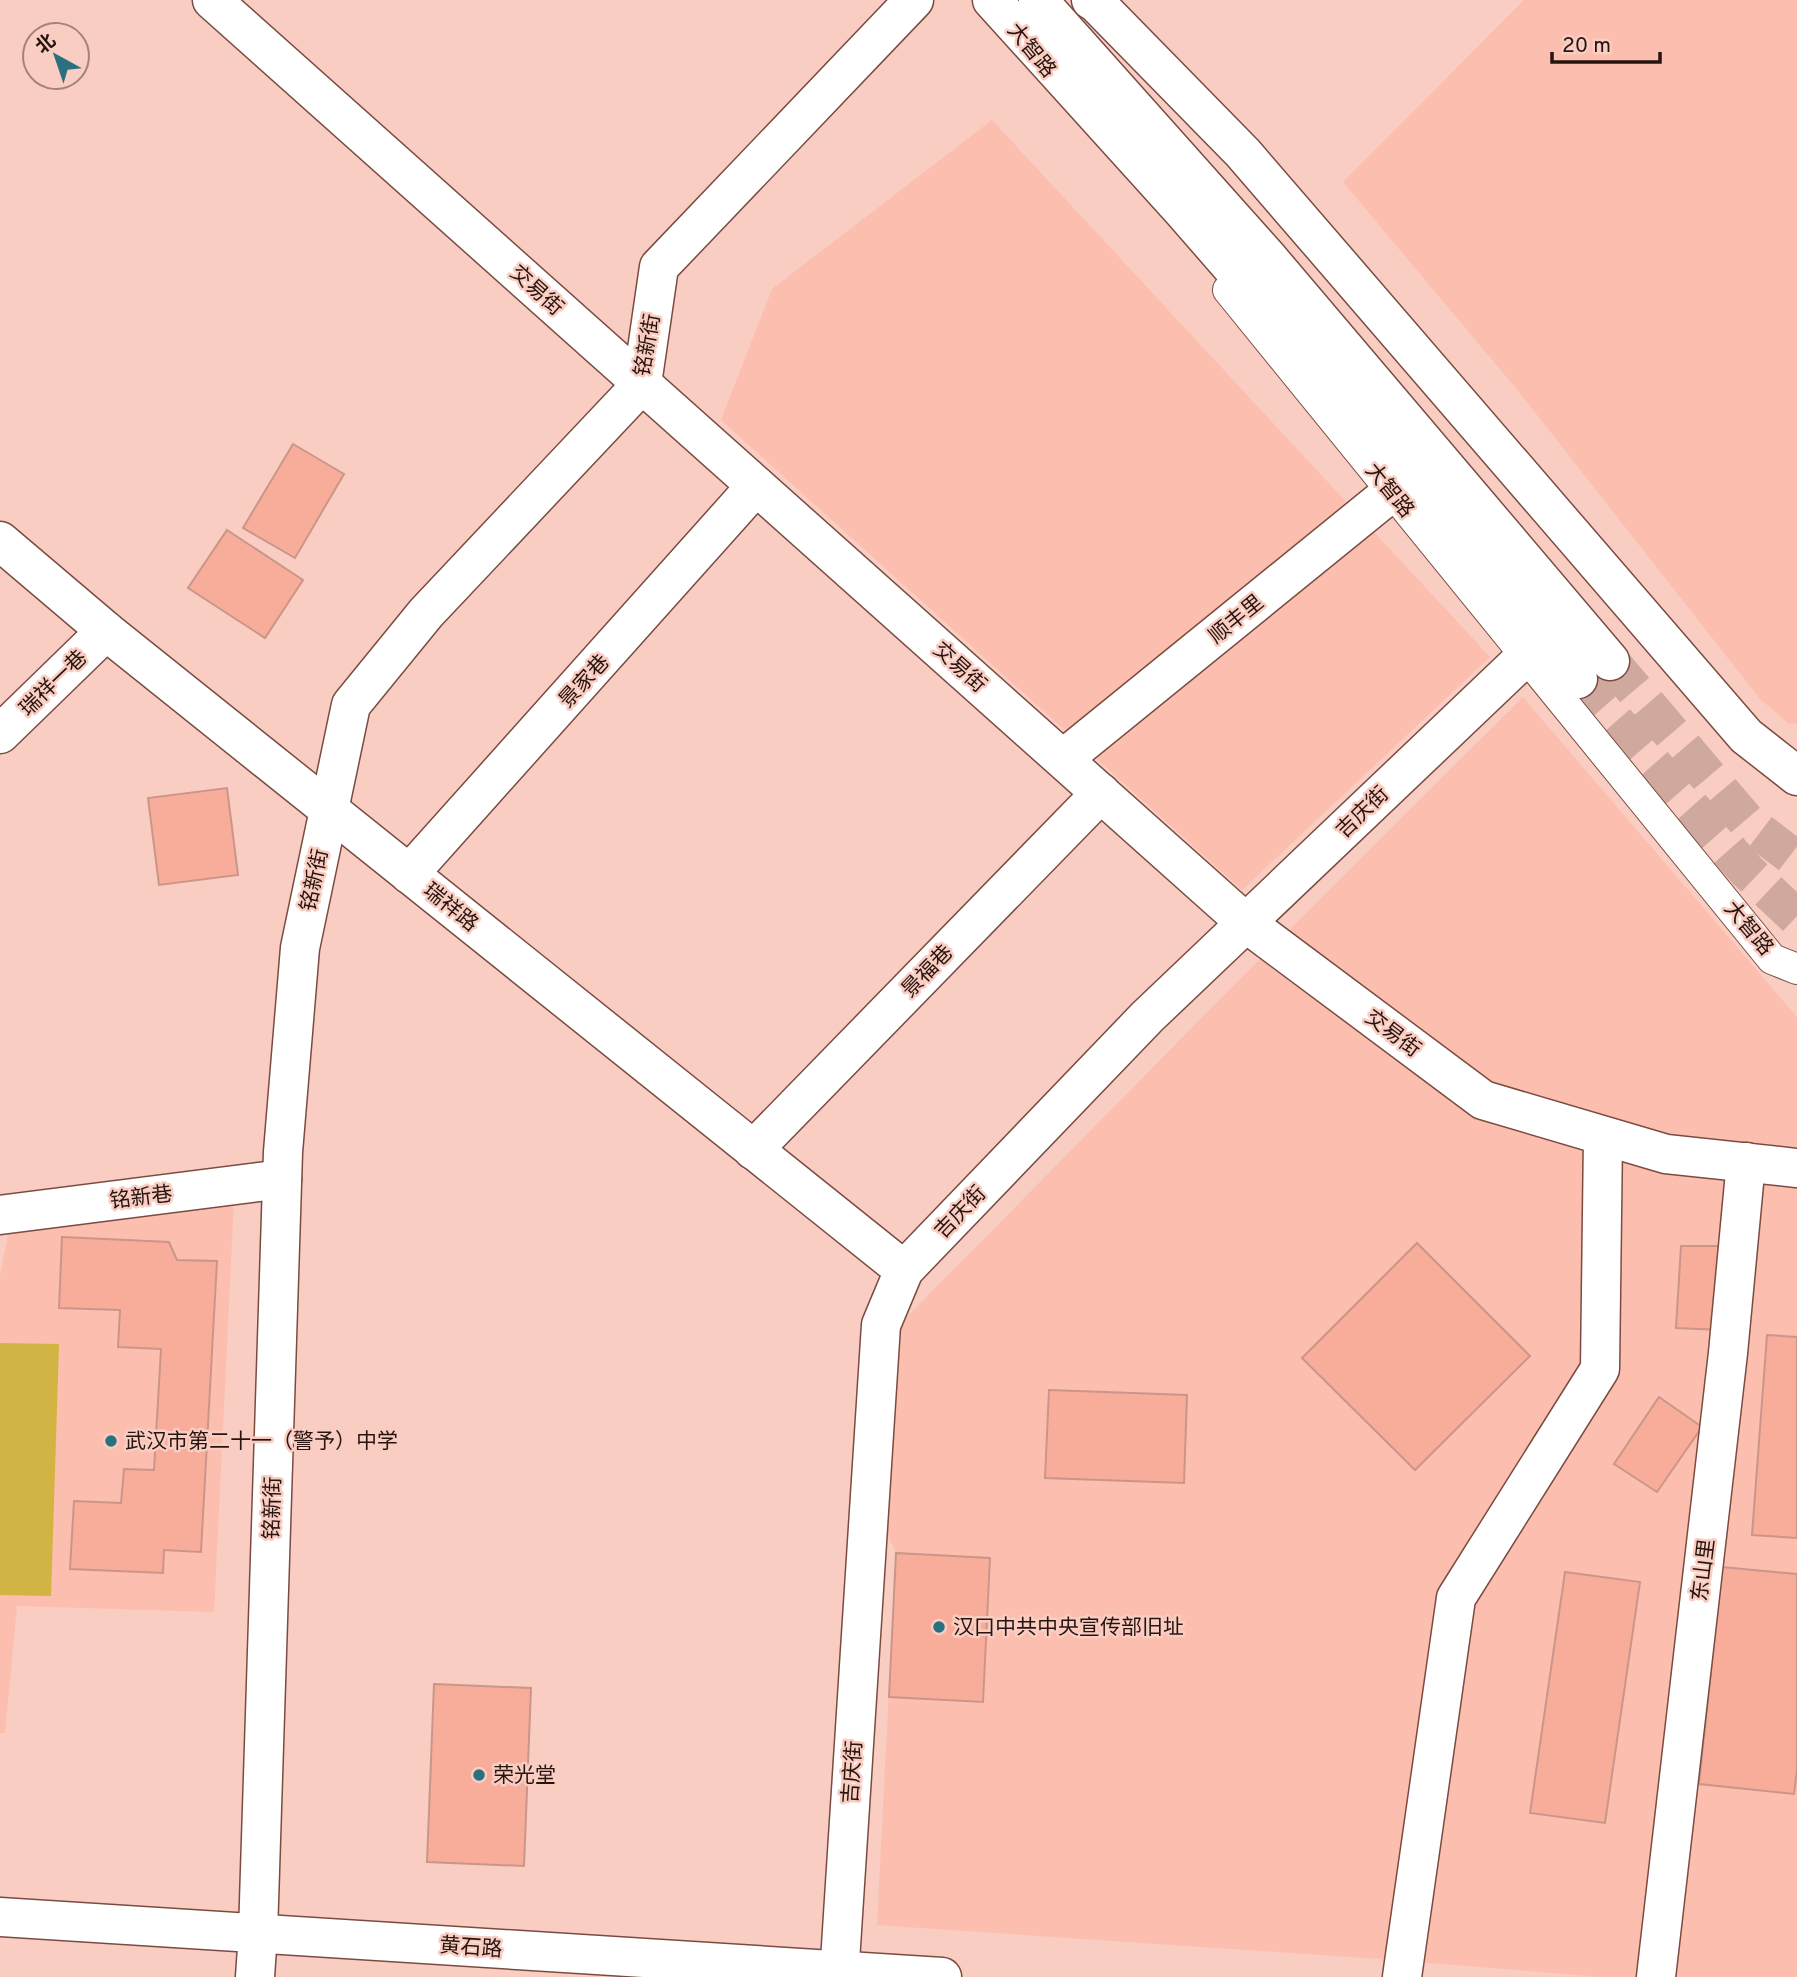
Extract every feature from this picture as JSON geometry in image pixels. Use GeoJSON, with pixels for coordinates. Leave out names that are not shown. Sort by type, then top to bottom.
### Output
{"type":"FeatureCollection","features":[{"type":"Feature","properties":{"kind":"street","name":"交易街"},"geometry":{"type":"LineString","coordinates":[[212,0],[1246,923],[1483,1100],[1666,1154],[1797,1168]]}},
{"type":"Feature","properties":{"kind":"street","name":"铭新街"},"geometry":{"type":"LineString","coordinates":[[255,1977],[282,1179],[300,948],[351,705],[426,613],[642,384],[659,267],[914,0]]}},
{"type":"Feature","properties":{"kind":"street","name":"大智路"},"geometry":{"type":"LineString","coordinates":[[991,0],[1182,210],[1309,356],[1526,656],[1772,959],[1797,969]]}},
{"type":"Feature","properties":{"kind":"street","name":"大智路"},"geometry":{"type":"LineString","coordinates":[[1038,0],[1269,259],[1594,670],[1401,485]]}},
{"type":"Feature","properties":{"kind":"street"},"geometry":{"type":"LineString","coordinates":[[1091,0],[1097,3],[1243,153],[1746,736],[1797,776]]}},
{"type":"Feature","properties":{"kind":"street","name":"顺丰里"},"geometry":{"type":"LineString","coordinates":[[1063,759],[1401,485]]}},
{"type":"Feature","properties":{"kind":"street","name":"景家巷"},"geometry":{"type":"LineString","coordinates":[[409,874],[756,486]]}},
{"type":"Feature","properties":{"kind":"street","name":"瑞祥路"},"geometry":{"type":"LineString","coordinates":[[0,541],[106,631],[904,1270]]}},
{"type":"Feature","properties":{"kind":"street","name":"瑞祥一巷"},"geometry":{"type":"LineString","coordinates":[[0,734],[106,631]]}},
{"type":"Feature","properties":{"kind":"street","name":"吉庆街"},"geometry":{"type":"LineString","coordinates":[[839,1974],[881,1325],[904,1270],[1147,1017],[1526,656]]}},
{"type":"Feature","properties":{"kind":"street","name":"景福巷"},"geometry":{"type":"LineString","coordinates":[[753,1150],[1101,793]]}},
{"type":"Feature","properties":{"kind":"street"},"geometry":{"type":"LineString","coordinates":[[1402,1977],[1457,1598],[1600,1369],[1603,1137]]}},
{"type":"Feature","properties":{"kind":"street","name":"东山里"},"geometry":{"type":"LineString","coordinates":[[1656,1977],[1728,1353],[1746,1162]]}},
{"type":"Feature","properties":{"kind":"street","name":"铭新巷"},"geometry":{"type":"LineString","coordinates":[[0,1215],[282,1179]]}},
{"type":"Feature","properties":{"kind":"street","name":"黄石路"},"geometry":{"type":"LineString","coordinates":[[0,1917],[839,1974],[942,1977]]}},
{"type":"Feature","properties":{"kind":"shaded area"},"geometry":{"type":"Polygon","coordinates":[[[1524,0],[1797,0],[1797,723],[1789,724],[1760,699],[1519,392],[1343,182],[1524,0]]]}},
{"type":"Feature","properties":{"kind":"shaded area"},"geometry":{"type":"Polygon","coordinates":[[[992,120],[1490,657],[1242,890],[721,420],[772,289],[992,120]]]}},
{"type":"Feature","properties":{"kind":"shaded area"},"geometry":{"type":"Polygon","coordinates":[[[1523,697],[1797,1017],[1797,1977],[1602,1977],[877,1925],[896,1553],[884,1527],[890,1334],[1523,697]]]}},
{"type":"Feature","properties":{"kind":"shaded area","name":"武汉市第二十一（警予）中学"},"geometry":{"type":"Polygon","coordinates":[[[234,1201],[214,1612],[17,1606],[5,1733],[0,1733],[0,1276],[9,1229],[234,1201]]]}},
{"type":"Feature","properties":{"kind":"shaded area"},"geometry":{"type":"Polygon","coordinates":[[[0,1343],[59,1344],[51,1596],[0,1595],[0,1343]]]}},
{"type":"Feature","properties":{"kind":"building"},"geometry":{"type":"Polygon","coordinates":[[[293,444],[344,474],[295,558],[243,528],[293,444]]]}},
{"type":"Feature","properties":{"kind":"building"},"geometry":{"type":"Polygon","coordinates":[[[227,530],[303,580],[265,638],[188,588],[227,530]]]}},
{"type":"Feature","properties":{"kind":"building"},"geometry":{"type":"Polygon","coordinates":[[[227,788],[238,875],[159,885],[148,798],[227,788]]]}},
{"type":"Feature","properties":{"kind":"building"},"geometry":{"type":"Polygon","coordinates":[[[62,1237],[169,1242],[177,1260],[217,1261],[201,1552],[164,1550],[163,1573],[70,1569],[74,1501],[121,1503],[124,1469],[154,1470],[161,1349],[118,1347],[120,1310],[59,1308],[62,1237]]]}},
{"type":"Feature","properties":{"kind":"building"},"geometry":{"type":"Polygon","coordinates":[[[1417,1243],[1530,1356],[1415,1470],[1302,1358],[1417,1243]]]}},
{"type":"Feature","properties":{"kind":"building"},"geometry":{"type":"Polygon","coordinates":[[[1681,1246],[1725,1246],[1721,1330],[1676,1328],[1681,1246]]]}},
{"type":"Feature","properties":{"kind":"building"},"geometry":{"type":"Polygon","coordinates":[[[1767,1335],[1797,1337],[1797,1538],[1752,1535],[1767,1335]]]}},
{"type":"Feature","properties":{"kind":"building"},"geometry":{"type":"Polygon","coordinates":[[[1049,1390],[1187,1395],[1184,1483],[1045,1478],[1049,1390]]]}},
{"type":"Feature","properties":{"kind":"building"},"geometry":{"type":"Polygon","coordinates":[[[1659,1397],[1702,1427],[1657,1492],[1614,1464],[1659,1397]]]}},
{"type":"Feature","properties":{"kind":"building","name":"汉口中共中央宣传部旧址"},"geometry":{"type":"Polygon","coordinates":[[[896,1553],[990,1558],[983,1702],[889,1697],[896,1553]]]}},
{"type":"Feature","properties":{"kind":"building"},"geometry":{"type":"Polygon","coordinates":[[[1722,1567],[1797,1574],[1797,1769],[1794,1794],[1699,1784],[1722,1567]]]}},
{"type":"Feature","properties":{"kind":"building"},"geometry":{"type":"Polygon","coordinates":[[[1565,1572],[1640,1582],[1605,1823],[1530,1813],[1565,1572]]]}},
{"type":"Feature","properties":{"kind":"building","name":"荣光堂"},"geometry":{"type":"Polygon","coordinates":[[[434,1684],[531,1688],[524,1866],[427,1862],[434,1684]]]}},
{"type":"Feature","properties":{"kind":"tunnel"},"geometry":{"type":"LineString","coordinates":[[1610,661],[1747,822],[1797,860]]}},
{"type":"Feature","properties":{"kind":"tunnel"},"geometry":{"type":"LineString","coordinates":[[1578,679],[1747,871],[1797,918]]}},
{"type":"Feature","properties":{"kind":"place","name":"武汉市第二十一（警予）中学"},"geometry":{"type":"Point","coordinates":[111,1441]}},
{"type":"Feature","properties":{"kind":"place","name":"汉口中共中央宣传部旧址"},"geometry":{"type":"Point","coordinates":[939,1627]}},
{"type":"Feature","properties":{"kind":"place","name":"荣光堂"},"geometry":{"type":"Point","coordinates":[479,1775]}}]}
